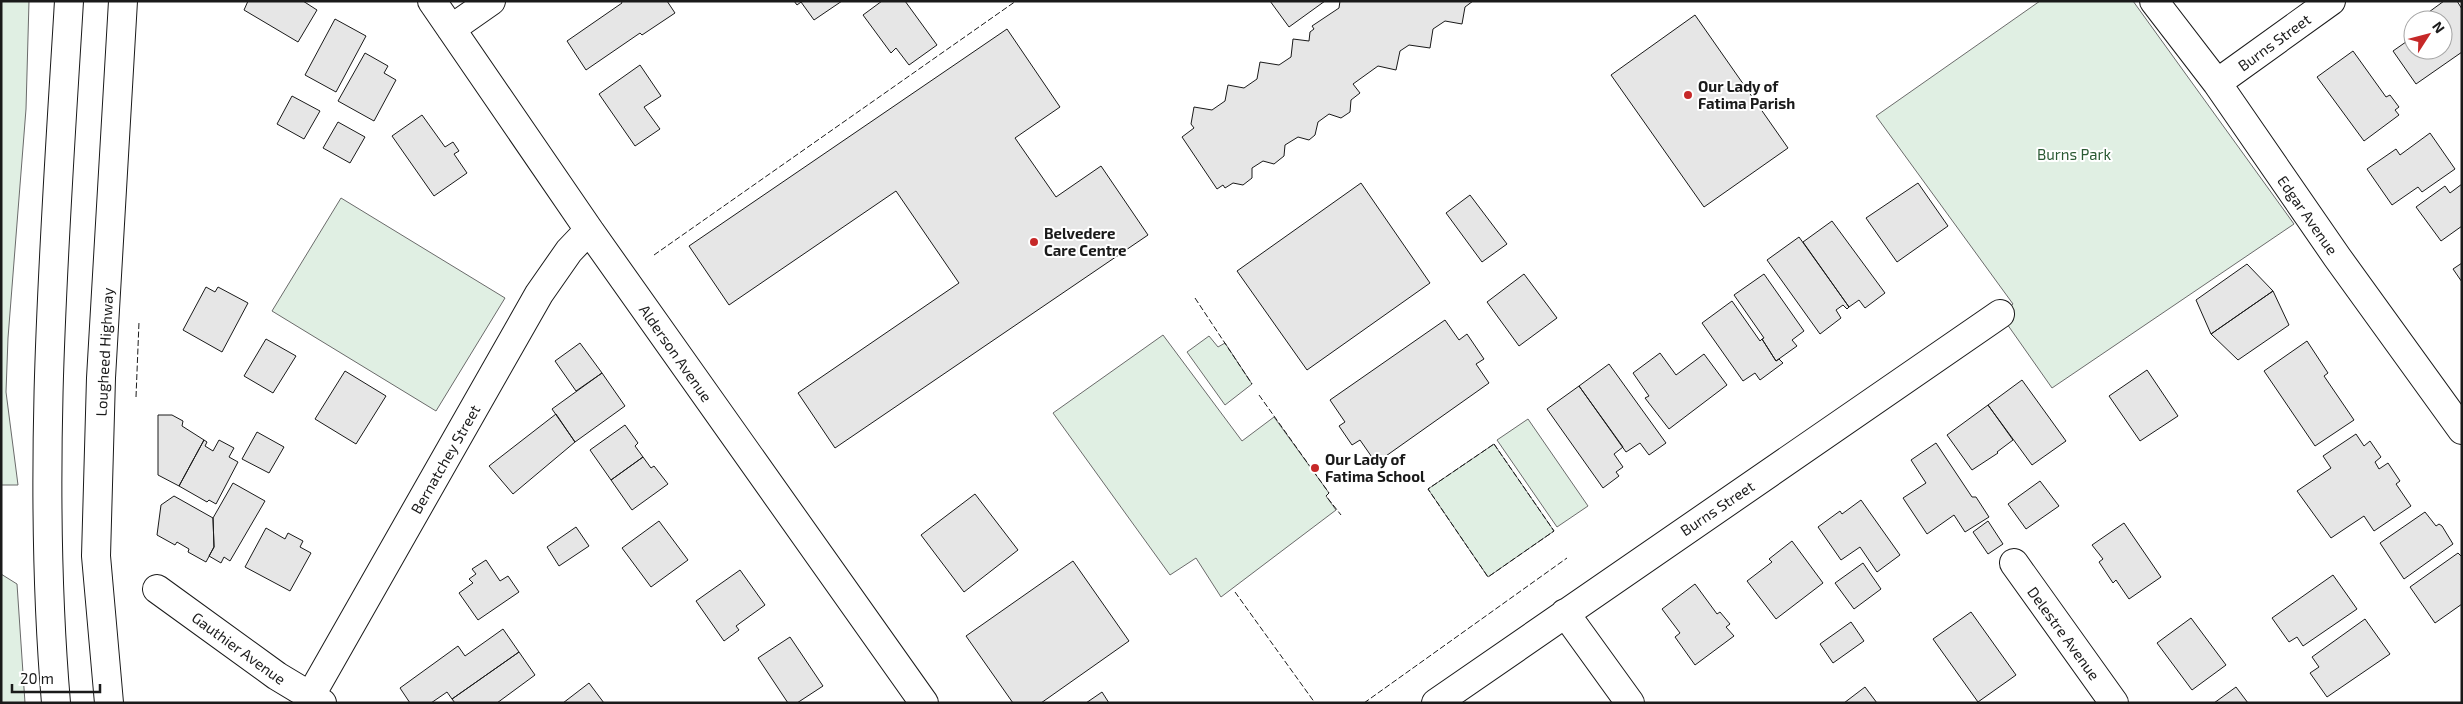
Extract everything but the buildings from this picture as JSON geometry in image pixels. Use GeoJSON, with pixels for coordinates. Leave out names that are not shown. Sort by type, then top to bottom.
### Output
{"type":"FeatureCollection","features":[{"type":"Feature","properties":{"kind":"street"},"geometry":{"type":"LineString","coordinates":[[56,703],[47,492],[50,307],[69,1]]}},
{"type":"Feature","properties":{"kind":"street","name":"Lougheed Highway"},"geometry":{"type":"LineString","coordinates":[[109,703],[96,556],[101,378],[123,1]]}},
{"type":"Feature","properties":{"kind":"street","name":"Alderson Avenue"},"geometry":{"type":"LineString","coordinates":[[432,1],[589,230],[924,703]]}},
{"type":"Feature","properties":{"kind":"street"},"geometry":{"type":"LineString","coordinates":[[451,29],[491,1]]}},
{"type":"Feature","properties":{"kind":"street","name":"Edgar Avenue"},"geometry":{"type":"LineString","coordinates":[[2154,1],[2216,83],[2337,258],[2462,430]]}},
{"type":"Feature","properties":{"kind":"street","name":"Burns Street"},"geometry":{"type":"LineString","coordinates":[[2216,83],[2331,1]]}},
{"type":"Feature","properties":{"kind":"street","name":"Bernatchey Street"},"geometry":{"type":"LineString","coordinates":[[317,699],[539,294],[569,251],[589,230]]}},
{"type":"Feature","properties":{"kind":"street","name":"Burns Street"},"geometry":{"type":"LineString","coordinates":[[1436,703],[1564,612],[2000,314]]}},
{"type":"Feature","properties":{"kind":"street","name":"Delestre Avenue"},"geometry":{"type":"LineString","coordinates":[[2014,564],[2114,703]]}},
{"type":"Feature","properties":{"kind":"street","name":"Gauthier Avenue"},"geometry":{"type":"LineString","coordinates":[[158,589],[277,676],[317,699]]}},
{"type":"Feature","properties":{"kind":"street"},"geometry":{"type":"LineString","coordinates":[[1564,612],[1630,703]]}},
{"type":"Feature","properties":{"kind":"green space"},"geometry":{"type":"Polygon","coordinates":[[[1,1],[29,1],[26,109],[8,338],[6,392],[18,485],[1,485],[1,1]]]}},
{"type":"Feature","properties":{"kind":"green space","name":"Burns Park"},"geometry":{"type":"Polygon","coordinates":[[[2040,1],[2133,1],[2294,224],[2052,388],[2000,314],[2013,304],[1876,116],[2040,1]]]}},
{"type":"Feature","properties":{"kind":"green space"},"geometry":{"type":"Polygon","coordinates":[[[341,198],[505,298],[436,411],[272,311],[341,198]]]}},
{"type":"Feature","properties":{"kind":"green space"},"geometry":{"type":"Polygon","coordinates":[[[1163,335],[1242,441],[1274,417],[1329,493],[1326,496],[1336,510],[1221,597],[1196,558],[1170,575],[1053,413],[1163,335]]]}},
{"type":"Feature","properties":{"kind":"green space"},"geometry":{"type":"Polygon","coordinates":[[[1209,336],[1218,347],[1225,343],[1252,384],[1225,405],[1187,352],[1209,336]]]}},
{"type":"Feature","properties":{"kind":"green space"},"geometry":{"type":"Polygon","coordinates":[[[1528,419],[1588,506],[1557,527],[1497,440],[1528,419]]]}},
{"type":"Feature","properties":{"kind":"green space"},"geometry":{"type":"Polygon","coordinates":[[[1494,444],[1554,531],[1488,577],[1428,489],[1494,444]]]}},
{"type":"Feature","properties":{"kind":"green space"},"geometry":{"type":"Polygon","coordinates":[[[1,574],[17,584],[25,703],[1,703],[1,574]]]}},
{"type":"Feature","properties":{"kind":"fence"},"geometry":{"type":"LineString","coordinates":[[654,255],[1016,1]]}},
{"type":"Feature","properties":{"kind":"fence"},"geometry":{"type":"LineString","coordinates":[[1195,298],[1252,384]]}},
{"type":"Feature","properties":{"kind":"fence"},"geometry":{"type":"LineString","coordinates":[[136,397],[139,322]]}},
{"type":"Feature","properties":{"kind":"fence"},"geometry":{"type":"LineString","coordinates":[[1259,395],[1329,493],[1326,496],[1341,515]]}},
{"type":"Feature","properties":{"kind":"fence"},"geometry":{"type":"LineString","coordinates":[[1494,444],[1554,531],[1488,577],[1428,489],[1494,444]]}},
{"type":"Feature","properties":{"kind":"fence"},"geometry":{"type":"LineString","coordinates":[[1364,703],[1567,558]]}},
{"type":"Feature","properties":{"kind":"fence"},"geometry":{"type":"LineString","coordinates":[[1235,592],[1315,703]]}},
{"type":"Feature","properties":{"kind":"place","name":"Our Lady of Fatima Parish"},"geometry":{"type":"Point","coordinates":[1688,95]}},
{"type":"Feature","properties":{"kind":"place","name":"Belvedere Care Centre"},"geometry":{"type":"Point","coordinates":[1034,242]}},
{"type":"Feature","properties":{"kind":"place","name":"Our Lady of Fatima School"},"geometry":{"type":"Point","coordinates":[1315,468]}}]}
